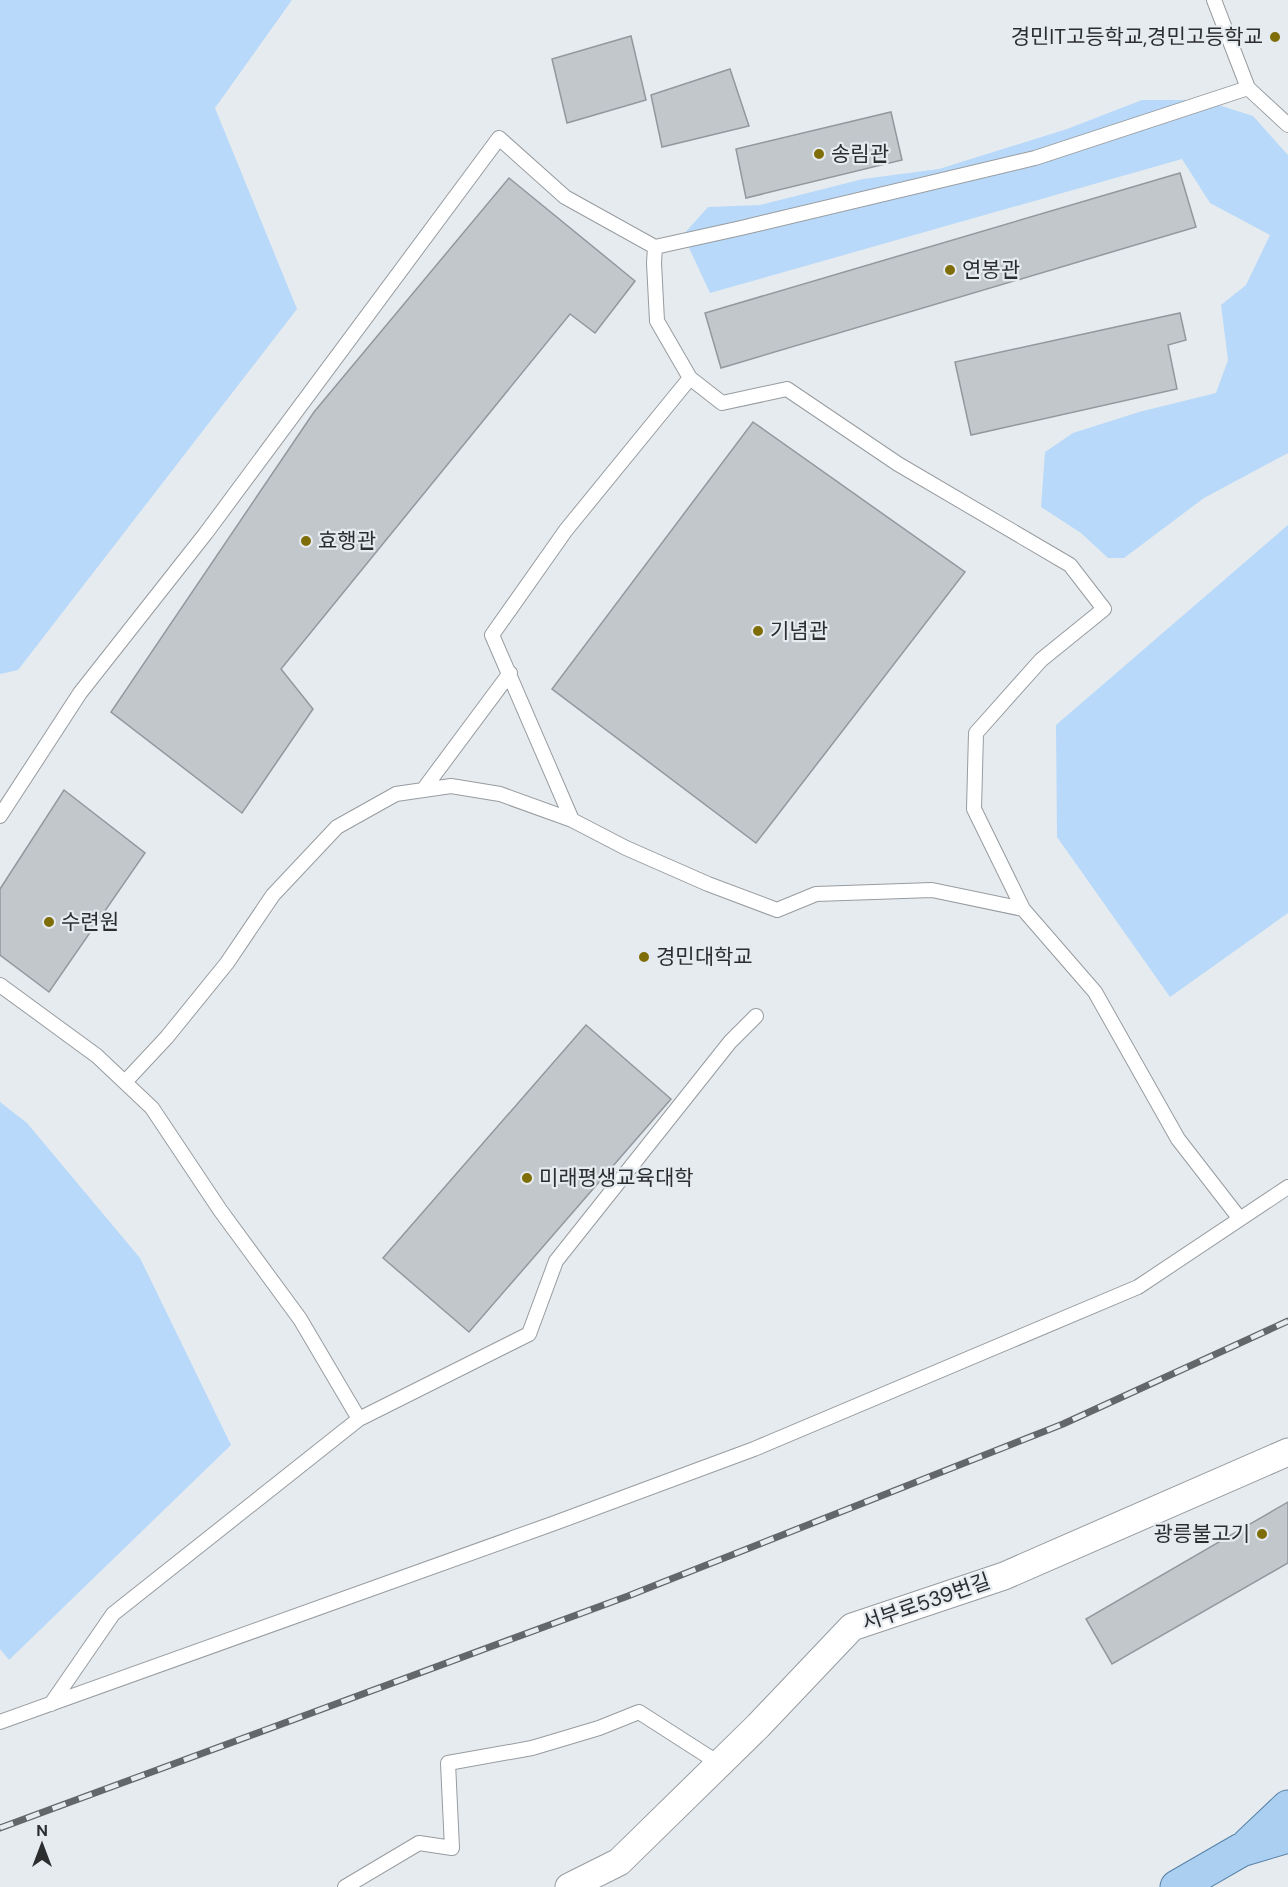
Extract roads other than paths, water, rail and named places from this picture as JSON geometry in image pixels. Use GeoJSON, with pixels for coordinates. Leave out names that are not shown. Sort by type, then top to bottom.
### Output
{"type":"FeatureCollection","features":[{"type":"Feature","properties":{"kind":"main road"},"geometry":{"type":"LineString","coordinates":[[1177,1887],[1241,1850],[1288,1807]]}},
{"type":"Feature","properties":{"kind":"main road"},"geometry":{"type":"LineString","coordinates":[[1241,1850],[1288,1836]]}},
{"type":"Feature","properties":{"kind":"street","name":"서부로539번길"},"geometry":{"type":"LineString","coordinates":[[569,1887],[620,1862],[758,1726],[852,1627],[1004,1576],[1288,1452]]}},
{"type":"Feature","properties":{"kind":"lane"},"geometry":{"type":"LineString","coordinates":[[1214,0],[1248,88],[1288,125]]}},
{"type":"Feature","properties":{"kind":"lane"},"geometry":{"type":"LineString","coordinates":[[0,816],[80,693],[206,533],[499,138],[565,196],[655,247],[1035,158],[1248,88]]}},
{"type":"Feature","properties":{"kind":"lane"},"geometry":{"type":"LineString","coordinates":[[655,247],[657,321],[690,378],[722,403],[787,389],[898,464],[1070,565],[1104,609],[1041,660],[976,733],[974,809],[1023,909],[1095,992],[1178,1139],[1240,1219]]}},
{"type":"Feature","properties":{"kind":"lane"},"geometry":{"type":"LineString","coordinates":[[572,820],[492,635],[566,530],[690,378]]}},
{"type":"Feature","properties":{"kind":"lane"},"geometry":{"type":"LineString","coordinates":[[423,790],[510,673]]}},
{"type":"Feature","properties":{"kind":"lane"},"geometry":{"type":"LineString","coordinates":[[125,1082],[167,1037],[227,963],[273,895],[337,827],[396,794],[451,786],[500,794],[572,820],[636,853],[777,910],[816,894],[932,890],[1023,909]]}},
{"type":"Feature","properties":{"kind":"lane"},"geometry":{"type":"LineString","coordinates":[[0,985],[97,1056],[152,1108],[220,1210],[300,1319],[359,1419]]}},
{"type":"Feature","properties":{"kind":"lane"},"geometry":{"type":"LineString","coordinates":[[51,1704],[113,1614],[359,1419],[529,1334],[556,1261],[730,1042],[756,1016]]}},
{"type":"Feature","properties":{"kind":"lane"},"geometry":{"type":"LineString","coordinates":[[0,1722],[754,1449],[1138,1287],[1288,1187]]}},
{"type":"Feature","properties":{"kind":"lane"},"geometry":{"type":"LineString","coordinates":[[345,1887],[419,1843],[452,1848],[448,1763],[532,1748],[599,1728],[639,1712],[720,1764]]}},
{"type":"Feature","properties":{"kind":"railway"},"geometry":{"type":"LineString","coordinates":[[0,1828],[628,1596],[1063,1424],[1288,1321]]}},
{"type":"Feature","properties":{"kind":"place","name":"경민IT고등학교,경민고등학교"},"geometry":{"type":"Point","coordinates":[1275,37]}},
{"type":"Feature","properties":{"kind":"place","name":"송림관"},"geometry":{"type":"Point","coordinates":[819,154]}},
{"type":"Feature","properties":{"kind":"place","name":"연봉관"},"geometry":{"type":"Point","coordinates":[950,270]}},
{"type":"Feature","properties":{"kind":"place","name":"효행관"},"geometry":{"type":"Point","coordinates":[306,541]}},
{"type":"Feature","properties":{"kind":"place","name":"기념관"},"geometry":{"type":"Point","coordinates":[758,631]}},
{"type":"Feature","properties":{"kind":"place","name":"수련원"},"geometry":{"type":"Point","coordinates":[49,922]}},
{"type":"Feature","properties":{"kind":"place","name":"경민대학교"},"geometry":{"type":"Point","coordinates":[644,957]}},
{"type":"Feature","properties":{"kind":"place","name":"미래평생교육대학"},"geometry":{"type":"Point","coordinates":[527,1178]}},
{"type":"Feature","properties":{"kind":"place","name":"광릉불고기"},"geometry":{"type":"Point","coordinates":[1262,1534]}}]}
